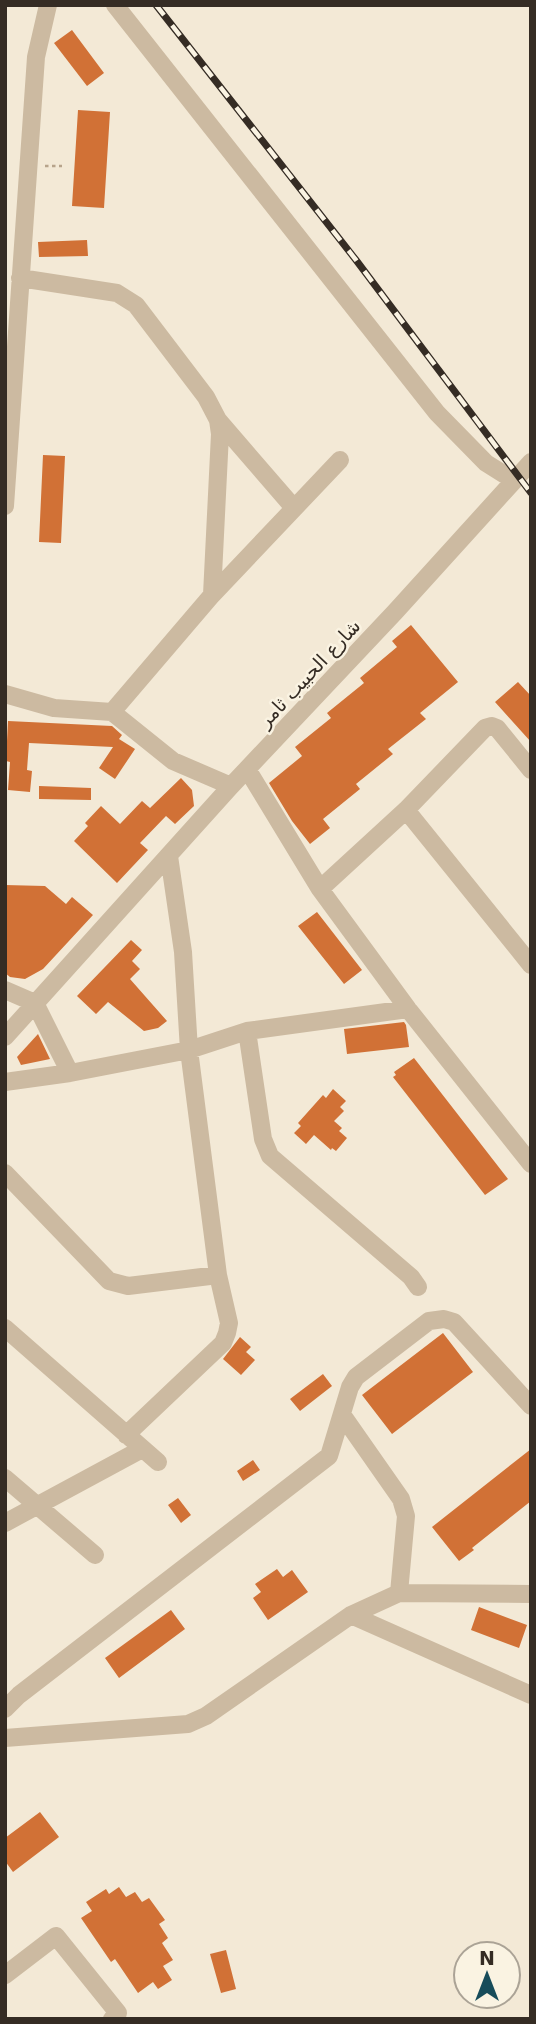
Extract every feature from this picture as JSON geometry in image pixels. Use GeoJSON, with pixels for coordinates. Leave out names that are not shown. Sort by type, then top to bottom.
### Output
{"type":"FeatureCollection","features":[{"type":"Feature","properties":{"kind":"street"},"geometry":{"type":"LineString","coordinates":[[5,506],[10,360],[20,278],[36,57],[48,5]]}},
{"type":"Feature","properties":{"kind":"street"},"geometry":{"type":"LineString","coordinates":[[115,5],[438,413],[486,463],[513,480]]}},
{"type":"Feature","properties":{"kind":"street"},"geometry":{"type":"LineString","coordinates":[[20,278],[117,293],[136,305],[206,397],[218,420],[294,508]]}},
{"type":"Feature","properties":{"kind":"street"},"geometry":{"type":"LineString","coordinates":[[212,595],[218,420]]}},
{"type":"Feature","properties":{"kind":"street"},"geometry":{"type":"LineString","coordinates":[[112,712],[212,595],[340,460]]}},
{"type":"Feature","properties":{"kind":"street","name":"شارع الحبيب ثامر"},"geometry":{"type":"LineString","coordinates":[[5,1037],[231,786],[395,612],[531,462]]}},
{"type":"Feature","properties":{"kind":"street"},"geometry":{"type":"LineString","coordinates":[[5,694],[54,708],[112,712],[173,761],[231,786]]}},
{"type":"Feature","properties":{"kind":"street"},"geometry":{"type":"LineString","coordinates":[[320,889],[407,810],[485,729],[492,726],[497,728],[531,770]]}},
{"type":"Feature","properties":{"kind":"street"},"geometry":{"type":"LineString","coordinates":[[247,769],[320,889],[408,1009],[531,1164]]}},
{"type":"Feature","properties":{"kind":"street"},"geometry":{"type":"LineString","coordinates":[[407,810],[531,965]]}},
{"type":"Feature","properties":{"kind":"street"},"geometry":{"type":"LineString","coordinates":[[126,1435],[223,1343],[229,1323],[218,1275],[189,1050],[183,951],[169,856]]}},
{"type":"Feature","properties":{"kind":"street"},"geometry":{"type":"LineString","coordinates":[[5,990],[35,1003],[70,1073]]}},
{"type":"Feature","properties":{"kind":"street"},"geometry":{"type":"LineString","coordinates":[[5,1082],[70,1073],[189,1050],[247,1031],[408,1009]]}},
{"type":"Feature","properties":{"kind":"street"},"geometry":{"type":"LineString","coordinates":[[247,1031],[263,1139],[270,1156],[411,1277],[418,1287]]}},
{"type":"Feature","properties":{"kind":"street"},"geometry":{"type":"LineString","coordinates":[[5,1173],[109,1281],[128,1286],[218,1275]]}},
{"type":"Feature","properties":{"kind":"street"},"geometry":{"type":"LineString","coordinates":[[5,1709],[19,1695],[329,1456],[350,1387],[356,1377],[422,1326],[436,1318],[454,1322],[531,1406]]}},
{"type":"Feature","properties":{"kind":"street"},"geometry":{"type":"LineString","coordinates":[[5,1328],[158,1462]]}},
{"type":"Feature","properties":{"kind":"street"},"geometry":{"type":"LineString","coordinates":[[343,1416],[401,1499],[406,1516],[399,1593]]}},
{"type":"Feature","properties":{"kind":"street"},"geometry":{"type":"LineString","coordinates":[[5,1523],[142,1448]]}},
{"type":"Feature","properties":{"kind":"street"},"geometry":{"type":"LineString","coordinates":[[5,1478],[94,1555]]}},
{"type":"Feature","properties":{"kind":"street"},"geometry":{"type":"LineString","coordinates":[[5,1738],[188,1724],[206,1716],[351,1615],[399,1593],[531,1594]]}},
{"type":"Feature","properties":{"kind":"street"},"geometry":{"type":"LineString","coordinates":[[351,1615],[531,1695]]}},
{"type":"Feature","properties":{"kind":"street"},"geometry":{"type":"LineString","coordinates":[[5,1975],[56,1936],[118,2013],[112,2019]]}},
{"type":"Feature","properties":{"kind":"building"},"geometry":{"type":"Polygon","coordinates":[[[72,30],[104,73],[87,86],[54,43],[72,30]]]}},
{"type":"Feature","properties":{"kind":"building"},"geometry":{"type":"Polygon","coordinates":[[[78,110],[110,112],[104,208],[72,206],[78,110]]]}},
{"type":"Feature","properties":{"kind":"building"},"geometry":{"type":"Polygon","coordinates":[[[87,240],[88,256],[39,257],[38,242],[87,240]]]}},
{"type":"Feature","properties":{"kind":"building"},"geometry":{"type":"Polygon","coordinates":[[[43,455],[65,456],[61,543],[39,542],[43,455]]]}},
{"type":"Feature","properties":{"kind":"building"},"geometry":{"type":"Polygon","coordinates":[[[411,625],[458,682],[420,713],[426,719],[388,749],[393,754],[356,784],[360,789],[323,819],[330,828],[310,844],[292,821],[269,783],[302,756],[295,747],[331,718],[327,713],[364,683],[360,678],[397,647],[392,641],[411,625]]]}},
{"type":"Feature","properties":{"kind":"building"},"geometry":{"type":"Polygon","coordinates":[[[518,682],[531,696],[531,742],[495,702],[518,682]]]}},
{"type":"Feature","properties":{"kind":"building"},"geometry":{"type":"Polygon","coordinates":[[[8,721],[112,726],[122,735],[119,739],[135,749],[115,779],[99,768],[113,747],[29,743],[27,770],[32,771],[30,792],[8,790],[8,721]]]}},
{"type":"Feature","properties":{"kind":"building"},"geometry":{"type":"Polygon","coordinates":[[[181,778],[192,790],[194,806],[175,824],[166,816],[140,843],[148,850],[117,883],[74,841],[88,826],[85,823],[101,806],[120,824],[142,801],[150,808],[181,778]]]}},
{"type":"Feature","properties":{"kind":"building"},"geometry":{"type":"Polygon","coordinates":[[[39,786],[91,788],[91,800],[39,799],[39,786]]]}},
{"type":"Feature","properties":{"kind":"building"},"geometry":{"type":"Polygon","coordinates":[[[5,885],[45,886],[66,904],[72,897],[93,915],[43,969],[25,979],[10,977],[5,973],[5,885]]]}},
{"type":"Feature","properties":{"kind":"building"},"geometry":{"type":"Polygon","coordinates":[[[317,912],[362,970],[344,984],[298,926],[317,912]]]}},
{"type":"Feature","properties":{"kind":"building"},"geometry":{"type":"Polygon","coordinates":[[[131,940],[142,950],[132,961],[140,969],[130,979],[167,1021],[158,1028],[144,1031],[108,1002],[96,1014],[77,996],[131,940]]]}},
{"type":"Feature","properties":{"kind":"building"},"geometry":{"type":"Polygon","coordinates":[[[404,1022],[409,1047],[347,1054],[344,1029],[404,1022]]]}},
{"type":"Feature","properties":{"kind":"building"},"geometry":{"type":"Polygon","coordinates":[[[38,1034],[50,1059],[21,1065],[17,1057],[38,1034]]]}},
{"type":"Feature","properties":{"kind":"building"},"geometry":{"type":"Polygon","coordinates":[[[414,1058],[508,1179],[485,1195],[393,1077],[396,1075],[394,1072],[414,1058]]]}},
{"type":"Feature","properties":{"kind":"building"},"geometry":{"type":"Polygon","coordinates":[[[333,1089],[346,1101],[340,1107],[344,1111],[334,1121],[342,1128],[339,1131],[347,1138],[336,1151],[332,1148],[331,1150],[314,1135],[306,1144],[294,1133],[301,1126],[298,1123],[323,1095],[326,1098],[333,1089]]]}},
{"type":"Feature","properties":{"kind":"building"},"geometry":{"type":"Polygon","coordinates":[[[443,1333],[473,1372],[392,1434],[362,1395],[443,1333]]]}},
{"type":"Feature","properties":{"kind":"building"},"geometry":{"type":"Polygon","coordinates":[[[240,1337],[251,1347],[246,1352],[255,1360],[241,1375],[223,1359],[240,1337]]]}},
{"type":"Feature","properties":{"kind":"building"},"geometry":{"type":"Polygon","coordinates":[[[323,1374],[332,1386],[300,1411],[290,1399],[323,1374]]]}},
{"type":"Feature","properties":{"kind":"building"},"geometry":{"type":"Polygon","coordinates":[[[531,1449],[531,1501],[459,1561],[432,1527],[531,1449]]]}},
{"type":"Feature","properties":{"kind":"building"},"geometry":{"type":"Polygon","coordinates":[[[253,1460],[260,1470],[243,1481],[237,1471],[253,1460]]]}},
{"type":"Feature","properties":{"kind":"building"},"geometry":{"type":"Polygon","coordinates":[[[178,1498],[191,1515],[181,1523],[168,1505],[178,1498]]]}},
{"type":"Feature","properties":{"kind":"building"},"geometry":{"type":"Polygon","coordinates":[[[277,1569],[283,1577],[292,1570],[308,1592],[268,1620],[253,1598],[261,1592],[255,1584],[277,1569]]]}},
{"type":"Feature","properties":{"kind":"building"},"geometry":{"type":"Polygon","coordinates":[[[479,1607],[527,1625],[519,1648],[471,1630],[479,1607]]]}},
{"type":"Feature","properties":{"kind":"building"},"geometry":{"type":"Polygon","coordinates":[[[171,1610],[185,1629],[119,1678],[105,1658],[171,1610]]]}},
{"type":"Feature","properties":{"kind":"building"},"geometry":{"type":"Polygon","coordinates":[[[40,1812],[59,1837],[13,1872],[5,1861],[5,1838],[40,1812]]]}},
{"type":"Feature","properties":{"kind":"building"},"geometry":{"type":"Polygon","coordinates":[[[119,1887],[126,1897],[135,1892],[142,1902],[149,1898],[165,1920],[159,1924],[168,1938],[162,1943],[173,1960],[163,1966],[172,1980],[158,1989],[153,1982],[138,1993],[115,1959],[111,1962],[81,1918],[92,1911],[86,1902],[106,1889],[109,1894],[119,1887]]]}},
{"type":"Feature","properties":{"kind":"building"},"geometry":{"type":"Polygon","coordinates":[[[226,1950],[236,1989],[221,1993],[210,1954],[226,1950]]]}},
{"type":"Feature","properties":{"kind":"railway"},"geometry":{"type":"LineString","coordinates":[[156,5],[356,260],[531,493]]}}]}
